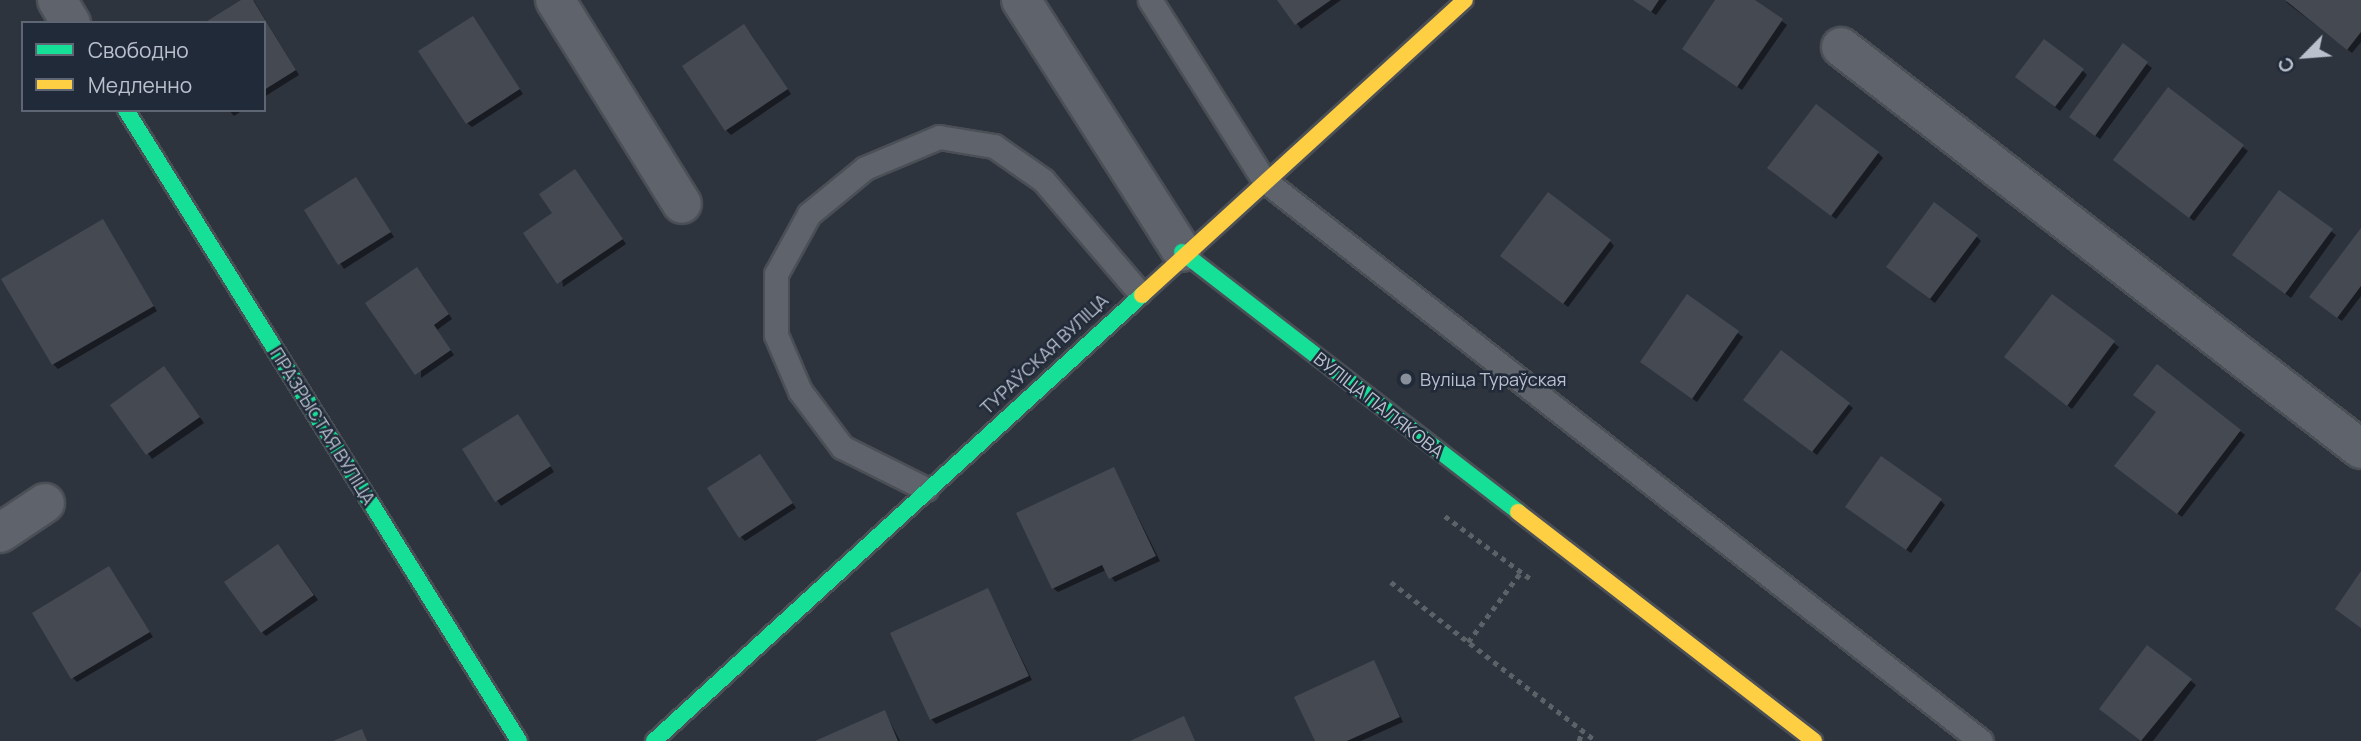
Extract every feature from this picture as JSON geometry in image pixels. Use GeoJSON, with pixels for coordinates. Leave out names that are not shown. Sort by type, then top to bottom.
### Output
{"type":"FeatureCollection","features":[{"type":"Feature","properties":{"kind":"street"},"geometry":{"type":"LineString","coordinates":[[57,0],[70,21]]}},
{"type":"Feature","properties":{"kind":"street"},"geometry":{"type":"LineString","coordinates":[[555,0],[682,204]]}},
{"type":"Feature","properties":{"kind":"street","name":"ВУЛІЦА ПАЛЯКОВА"},"geometry":{"type":"LineString","coordinates":[[1021,0],[1182,252],[1814,741]]}},
{"type":"Feature","properties":{"kind":"street","name":"ТУРАЎСКАЯ ВУЛІЦА"},"geometry":{"type":"LineString","coordinates":[[653,741],[1182,252],[1465,0]]}},
{"type":"Feature","properties":{"kind":"street"},"geometry":{"type":"LineString","coordinates":[[1842,47],[2361,449]]}},
{"type":"Feature","properties":{"kind":"street","name":"ПРАЗРЫСТАЯ ВУЛІЦА"},"geometry":{"type":"LineString","coordinates":[[127,112],[519,741]]}},
{"type":"Feature","properties":{"kind":"street"},"geometry":{"type":"LineString","coordinates":[[0,533],[45,503]]}},
{"type":"Feature","properties":{"kind":"lane"},"geometry":{"type":"LineString","coordinates":[[1150,0],[1264,180],[1981,741]]}},
{"type":"Feature","properties":{"kind":"lane"},"geometry":{"type":"LineString","coordinates":[[926,489],[842,447],[800,391],[776,335],[776,274],[809,214],[865,167],[939,137],[994,146],[1043,180],[1139,292]]}},
{"type":"Feature","properties":{"kind":"path"},"geometry":{"type":"LineString","coordinates":[[1445,516],[1531,580]]}},
{"type":"Feature","properties":{"kind":"path"},"geometry":{"type":"LineString","coordinates":[[1468,642],[1521,572]]}},
{"type":"Feature","properties":{"kind":"path"},"geometry":{"type":"LineString","coordinates":[[1391,582],[1596,741]]}},
{"type":"Feature","properties":{"kind":"path"},"geometry":{"type":"LineString","coordinates":[[1579,741],[1582,730]]}},
{"type":"Feature","properties":{"kind":"building"},"geometry":{"type":"Polygon","coordinates":[[[241,0],[253,0],[266,21],[207,21],[241,0]]]}},
{"type":"Feature","properties":{"kind":"building"},"geometry":{"type":"Polygon","coordinates":[[[1277,0],[1331,0],[1295,25],[1277,0]]]}},
{"type":"Feature","properties":{"kind":"building"},"geometry":{"type":"Polygon","coordinates":[[[1633,0],[1659,0],[1651,12],[1633,0]]]}},
{"type":"Feature","properties":{"kind":"building"},"geometry":{"type":"Polygon","coordinates":[[[1715,0],[1755,0],[1783,19],[1737,87],[1682,49],[1715,0]]]}},
{"type":"Feature","properties":{"kind":"building"},"geometry":{"type":"Polygon","coordinates":[[[2285,0],[2361,0],[2361,32],[2347,50],[2285,0]]]}},
{"type":"Feature","properties":{"kind":"building"},"geometry":{"type":"Polygon","coordinates":[[[473,16],[520,89],[466,124],[418,51],[473,16]]]}},
{"type":"Feature","properties":{"kind":"building"},"geometry":{"type":"Polygon","coordinates":[[[266,21],[296,70],[266,89],[266,21]]]}},
{"type":"Feature","properties":{"kind":"building"},"geometry":{"type":"Polygon","coordinates":[[[744,24],[788,89],[725,131],[682,66],[744,24]]]}},
{"type":"Feature","properties":{"kind":"building"},"geometry":{"type":"Polygon","coordinates":[[[2044,39],[2084,69],[2055,107],[2015,77],[2044,39]]]}},
{"type":"Feature","properties":{"kind":"building"},"geometry":{"type":"Polygon","coordinates":[[[2123,43],[2148,62],[2095,136],[2069,117],[2123,43]]]}},
{"type":"Feature","properties":{"kind":"building"},"geometry":{"type":"Polygon","coordinates":[[[2168,87],[2244,145],[2189,218],[2113,160],[2168,87]]]}},
{"type":"Feature","properties":{"kind":"building"},"geometry":{"type":"Polygon","coordinates":[[[1816,104],[1879,152],[1831,216],[1767,168],[1816,104]]]}},
{"type":"Feature","properties":{"kind":"building"},"geometry":{"type":"Polygon","coordinates":[[[575,169],[623,239],[557,284],[523,233],[552,213],[539,194],[575,169]]]}},
{"type":"Feature","properties":{"kind":"building"},"geometry":{"type":"Polygon","coordinates":[[[356,177],[391,232],[338,265],[304,210],[356,177]]]}},
{"type":"Feature","properties":{"kind":"building"},"geometry":{"type":"Polygon","coordinates":[[[2279,190],[2333,229],[2285,294],[2232,255],[2279,190]]]}},
{"type":"Feature","properties":{"kind":"building"},"geometry":{"type":"Polygon","coordinates":[[[1548,192],[1611,240],[1563,304],[1500,256],[1548,192]]]}},
{"type":"Feature","properties":{"kind":"building"},"geometry":{"type":"Polygon","coordinates":[[[1934,202],[1978,235],[1930,299],[1886,267],[1934,202]]]}},
{"type":"Feature","properties":{"kind":"building"},"geometry":{"type":"Polygon","coordinates":[[[103,219],[154,306],[52,365],[1,279],[103,219]]]}},
{"type":"Feature","properties":{"kind":"building"},"geometry":{"type":"Polygon","coordinates":[[[2361,228],[2361,286],[2337,318],[2309,297],[2361,228]]]}},
{"type":"Feature","properties":{"kind":"building"},"geometry":{"type":"Polygon","coordinates":[[[417,267],[449,314],[434,325],[451,350],[415,375],[365,303],[417,267]]]}},
{"type":"Feature","properties":{"kind":"building"},"geometry":{"type":"Polygon","coordinates":[[[1687,294],[1739,331],[1692,399],[1640,362],[1687,294]]]}},
{"type":"Feature","properties":{"kind":"building"},"geometry":{"type":"Polygon","coordinates":[[[2052,294],[2115,341],[2067,406],[2004,357],[2052,294]]]}},
{"type":"Feature","properties":{"kind":"building"},"geometry":{"type":"Polygon","coordinates":[[[1781,350],[1850,403],[1812,452],[1743,400],[1781,350]]]}},
{"type":"Feature","properties":{"kind":"building"},"geometry":{"type":"Polygon","coordinates":[[[2157,364],[2241,430],[2177,514],[2114,466],[2156,412],[2133,395],[2157,364]]]}},
{"type":"Feature","properties":{"kind":"building"},"geometry":{"type":"Polygon","coordinates":[[[164,366],[200,417],[146,455],[110,405],[164,366]]]}},
{"type":"Feature","properties":{"kind":"building"},"geometry":{"type":"Polygon","coordinates":[[[518,414],[551,466],[495,502],[462,449],[518,414]]]}},
{"type":"Feature","properties":{"kind":"building"},"geometry":{"type":"Polygon","coordinates":[[[760,454],[793,503],[739,538],[707,488],[760,454]]]}},
{"type":"Feature","properties":{"kind":"building"},"geometry":{"type":"Polygon","coordinates":[[[1881,456],[1942,499],[1906,550],[1845,507],[1881,456]]]}},
{"type":"Feature","properties":{"kind":"building"},"geometry":{"type":"Polygon","coordinates":[[[1114,467],[1156,556],[1109,579],[1102,565],[1052,589],[1016,513],[1114,467]]]}},
{"type":"Feature","properties":{"kind":"building"},"geometry":{"type":"Polygon","coordinates":[[[278,544],[314,595],[261,633],[224,582],[278,544]]]}},
{"type":"Feature","properties":{"kind":"building"},"geometry":{"type":"Polygon","coordinates":[[[109,566],[150,632],[71,679],[32,613],[109,566]]]}},
{"type":"Feature","properties":{"kind":"building"},"geometry":{"type":"Polygon","coordinates":[[[2361,571],[2361,628],[2335,609],[2361,571]]]}},
{"type":"Feature","properties":{"kind":"building"},"geometry":{"type":"Polygon","coordinates":[[[988,588],[1029,676],[930,720],[890,633],[988,588]]]}},
{"type":"Feature","properties":{"kind":"building"},"geometry":{"type":"Polygon","coordinates":[[[2147,645],[2192,679],[2141,741],[2099,709],[2147,645]]]}},
{"type":"Feature","properties":{"kind":"building"},"geometry":{"type":"Polygon","coordinates":[[[1374,660],[1400,717],[1347,741],[1315,741],[1294,697],[1374,660]]]}},
{"type":"Feature","properties":{"kind":"building"},"geometry":{"type":"Polygon","coordinates":[[[885,710],[898,741],[815,741],[885,710]]]}},
{"type":"Feature","properties":{"kind":"building"},"geometry":{"type":"Polygon","coordinates":[[[1184,716],[1195,741],[1130,741],[1184,716]]]}},
{"type":"Feature","properties":{"kind":"building"},"geometry":{"type":"Polygon","coordinates":[[[362,729],[367,741],[333,741],[362,729]]]}},
{"type":"Feature","properties":{"kind":"traffic: fast"},"geometry":{"type":"LineString","coordinates":[[127,112],[519,741]]}},
{"type":"Feature","properties":{"kind":"traffic: fast"},"geometry":{"type":"LineString","coordinates":[[1182,252],[1518,512]]}},
{"type":"Feature","properties":{"kind":"traffic: fast"},"geometry":{"type":"LineString","coordinates":[[654,741],[1142,295]]}},
{"type":"Feature","properties":{"kind":"traffic: slow"},"geometry":{"type":"LineString","coordinates":[[1142,295],[1465,0]]}},
{"type":"Feature","properties":{"kind":"traffic: slow"},"geometry":{"type":"LineString","coordinates":[[1518,512],[1814,741]]}},
{"type":"Feature","properties":{"kind":"place","name":"Вуліца Тураўская"},"geometry":{"type":"Point","coordinates":[1406,379]}}]}
